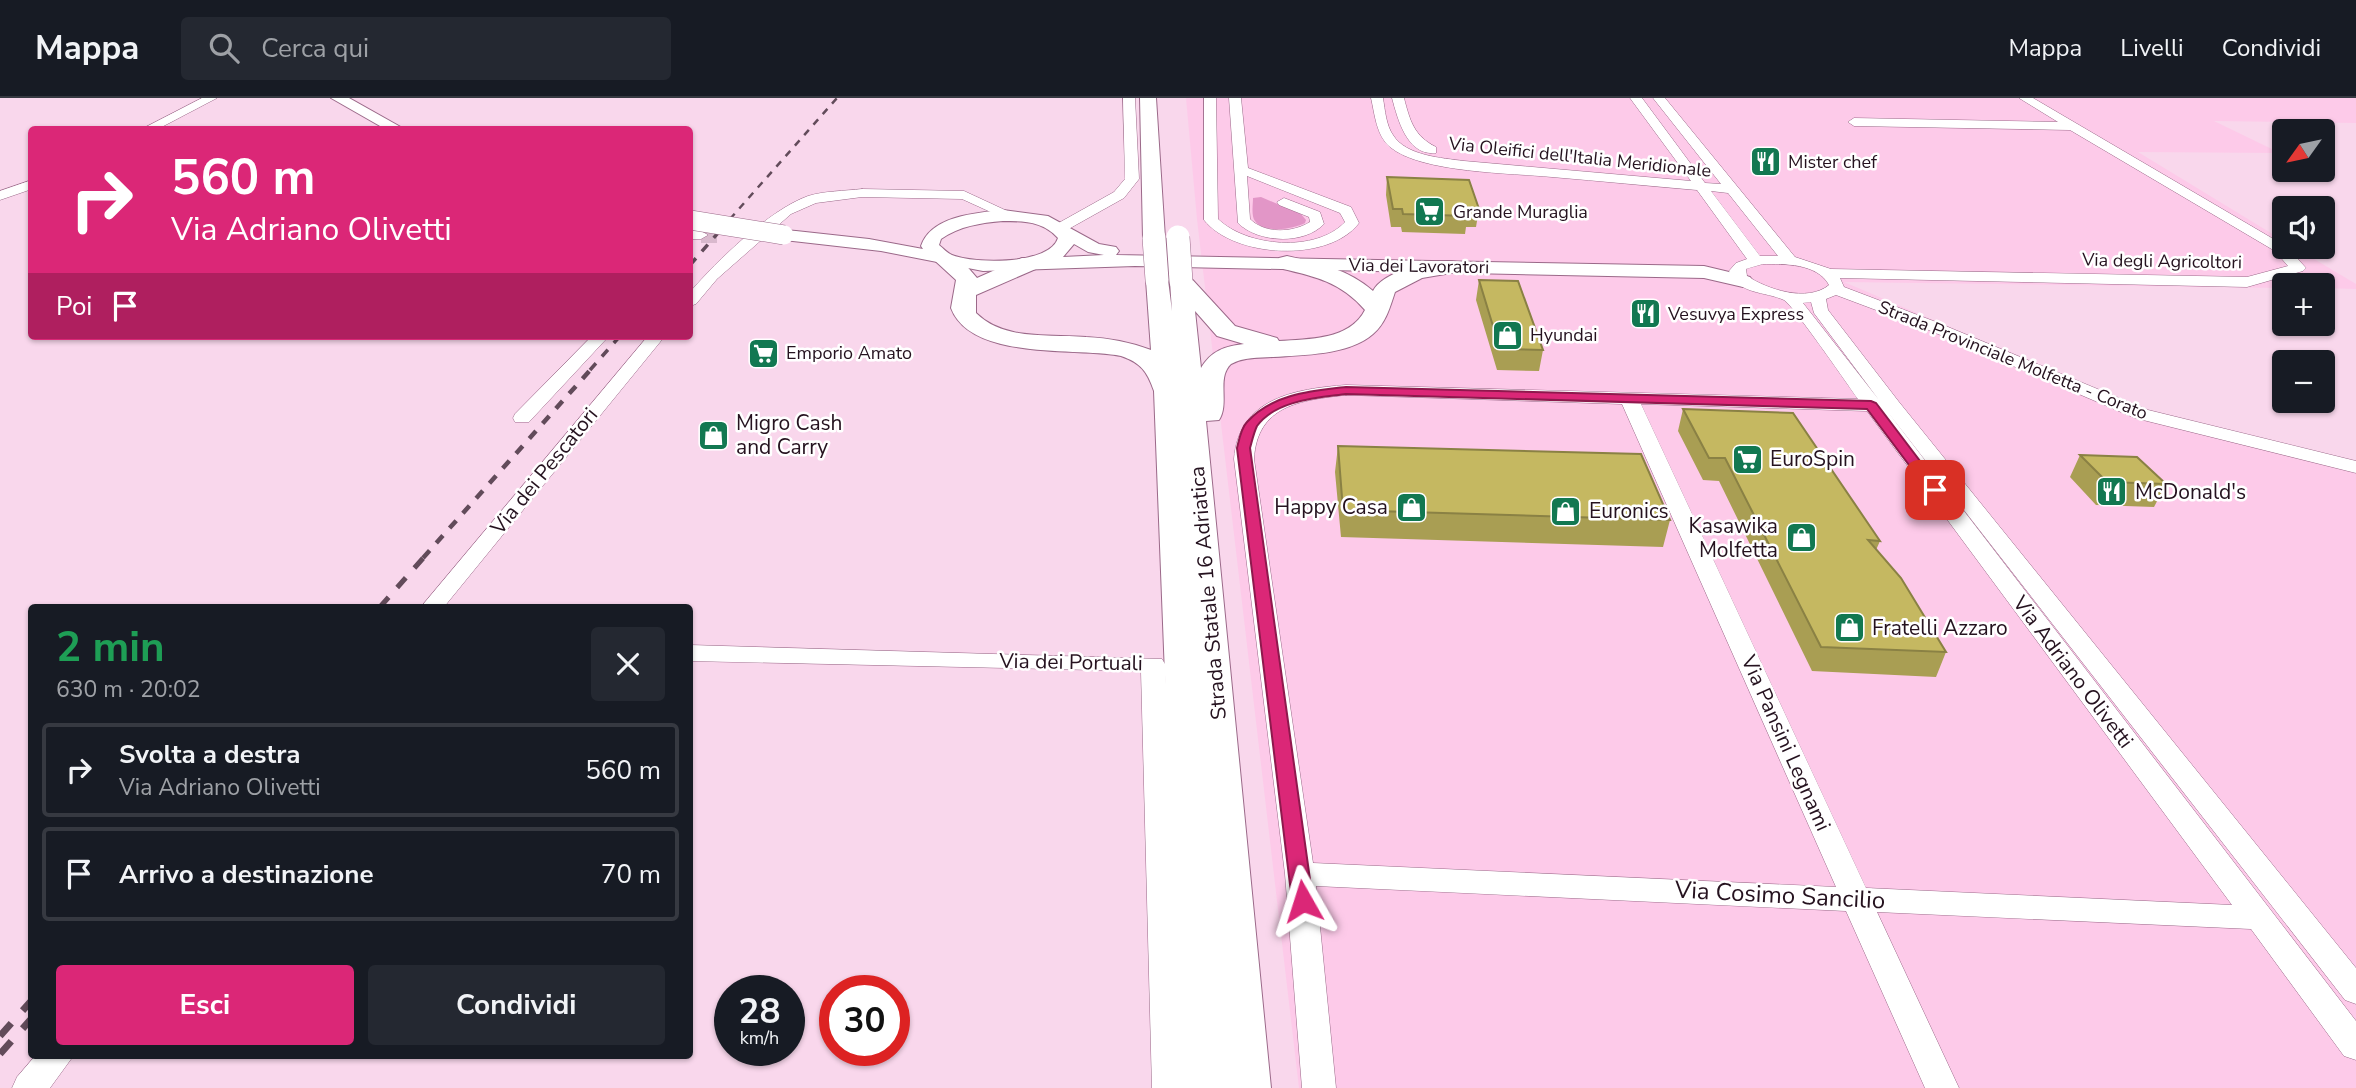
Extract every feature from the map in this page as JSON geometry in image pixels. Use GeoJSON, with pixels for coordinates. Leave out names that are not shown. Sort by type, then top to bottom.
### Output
{"type":"FeatureCollection","features":[{"type":"Feature","properties":{"kind":"highway","name":"Strada Statale 16 Adriatica"},"geometry":{"type":"LineString","coordinates":[[1148,98],[1154,238],[1153,278],[1167,391],[1206,1088]]}},
{"type":"Feature","properties":{"kind":"highway"},"geometry":{"type":"LineString","coordinates":[[1164,98],[1169,140]]}},
{"type":"Feature","properties":{"kind":"highway","name":"Strada Statale 16 Adriatica"},"geometry":{"type":"LineString","coordinates":[[1177,230],[1153,278],[1198,466],[1247,1088]]}},
{"type":"Feature","properties":{"kind":"highway"},"geometry":{"type":"LineString","coordinates":[[943,258],[966,276],[967,291],[962,303],[965,315],[981,328],[1009,338],[1058,344],[1102,345],[1147,358],[1157,366],[1167,391]]}},
{"type":"Feature","properties":{"kind":"highway"},"geometry":{"type":"LineString","coordinates":[[967,291],[1030,262]]}},
{"type":"Feature","properties":{"kind":"highway"},"geometry":{"type":"LineString","coordinates":[[1287,263],[1336,275],[1359,287],[1378,310]]}},
{"type":"Feature","properties":{"kind":"highway"},"geometry":{"type":"LineString","coordinates":[[1198,466],[1212,404],[1212,366],[1220,358],[1232,353],[1318,344],[1354,334],[1363,330],[1378,310],[1385,288],[1416,272],[1449,267]]}},
{"type":"Feature","properties":{"kind":"highway"},"geometry":{"type":"LineString","coordinates":[[1058,344],[1102,339],[1151,322],[1153,278]]}},
{"type":"Feature","properties":{"kind":"highway"},"geometry":{"type":"LineString","coordinates":[[1153,278],[1226,331],[1256,342],[1294,346]]}},
{"type":"Feature","properties":{"kind":"main road"},"geometry":{"type":"LineString","coordinates":[[338,98],[391,126]]}},
{"type":"Feature","properties":{"kind":"main road"},"geometry":{"type":"LineString","coordinates":[[878,246],[933,236],[964,220],[1011,216],[1035,218],[1153,278]]}},
{"type":"Feature","properties":{"kind":"main road"},"geometry":{"type":"LineString","coordinates":[[693,220],[878,246],[981,267],[1068,259],[1153,278]]}},
{"type":"Feature","properties":{"kind":"main road"},"geometry":{"type":"LineString","coordinates":[[1030,262],[1063,248],[1067,240],[1063,230]]}},
{"type":"Feature","properties":{"kind":"main road"},"geometry":{"type":"LineString","coordinates":[[933,236],[930,246],[943,258]]}},
{"type":"Feature","properties":{"kind":"main road","name":"Via dei Lavoratori"},"geometry":{"type":"LineString","coordinates":[[1153,278],[1287,263],[1701,270]]}},
{"type":"Feature","properties":{"kind":"main road"},"geometry":{"type":"LineString","coordinates":[[1701,270],[1747,269]]}},
{"type":"Feature","properties":{"kind":"main road","name":"Via dei Lavoratori"},"geometry":{"type":"LineString","coordinates":[[1153,278],[1701,270]]}},
{"type":"Feature","properties":{"kind":"street"},"geometry":{"type":"LineString","coordinates":[[154,126],[211,98]]}},
{"type":"Feature","properties":{"kind":"street"},"geometry":{"type":"LineString","coordinates":[[1063,230],[1119,195],[1132,179],[1129,98]]}},
{"type":"Feature","properties":{"kind":"street"},"geometry":{"type":"LineString","coordinates":[[1210,98],[1241,182],[1309,211],[1315,215],[1317,224],[1295,233],[1272,233],[1252,228],[1243,220],[1241,182],[1235,98]]}},
{"type":"Feature","properties":{"kind":"street","name":"Via Oleifici dell'Italia Meridionale"},"geometry":{"type":"LineString","coordinates":[[1377,98],[1386,135],[1393,143],[1409,152],[1443,162],[1728,184]]}},
{"type":"Feature","properties":{"kind":"street","name":"Via Oleifici dell'Italia Meridionale"},"geometry":{"type":"LineString","coordinates":[[1398,98],[1409,135],[1418,144],[1458,156],[1698,182]]}},
{"type":"Feature","properties":{"kind":"street"},"geometry":{"type":"LineString","coordinates":[[1636,98],[1698,182],[1747,269],[1763,291],[1790,296],[1827,286]]}},
{"type":"Feature","properties":{"kind":"street"},"geometry":{"type":"LineString","coordinates":[[1660,98],[1790,261],[1827,286]]}},
{"type":"Feature","properties":{"kind":"street","name":"Via degli Agricoltori"},"geometry":{"type":"LineString","coordinates":[[1827,286],[2247,282],[2298,268],[2280,248],[2025,98]]}},
{"type":"Feature","properties":{"kind":"street"},"geometry":{"type":"LineString","coordinates":[[1382,118],[1405,118]]}},
{"type":"Feature","properties":{"kind":"street"},"geometry":{"type":"LineString","coordinates":[[1854,122],[2074,126]]}},
{"type":"Feature","properties":{"kind":"street"},"geometry":{"type":"LineString","coordinates":[[1241,182],[1346,210],[1352,218],[1350,227],[1336,237],[1300,245],[1258,243],[1240,239],[1215,227],[1212,220],[1241,182]]}},
{"type":"Feature","properties":{"kind":"street"},"geometry":{"type":"LineString","coordinates":[[0,196],[28,186]]}},
{"type":"Feature","properties":{"kind":"street"},"geometry":{"type":"LineString","coordinates":[[693,298],[712,276],[786,211],[813,199],[848,193],[964,195],[1011,216]]}},
{"type":"Feature","properties":{"kind":"street"},"geometry":{"type":"LineString","coordinates":[[964,220],[975,213],[982,203]]}},
{"type":"Feature","properties":{"kind":"street"},"geometry":{"type":"LineString","coordinates":[[1035,218],[1063,215],[1103,204]]}},
{"type":"Feature","properties":{"kind":"street"},"geometry":{"type":"LineString","coordinates":[[693,285],[737,237],[723,235]]}},
{"type":"Feature","properties":{"kind":"street"},"geometry":{"type":"LineString","coordinates":[[1747,269],[1790,261]]}},
{"type":"Feature","properties":{"kind":"street","name":"Via Adriano Olivetti"},"geometry":{"type":"LineString","coordinates":[[1827,286],[1820,310],[1882,405],[2356,1046]]}},
{"type":"Feature","properties":{"kind":"street","name":"Strada Provinciale Molfetta - Corato"},"geometry":{"type":"LineString","coordinates":[[1827,286],[1930,325],[2142,414],[2356,467]]}},
{"type":"Feature","properties":{"kind":"street","name":"Via Adriano Olivetti"},"geometry":{"type":"LineString","coordinates":[[1790,296],[1882,405],[2005,543],[2356,991]]}},
{"type":"Feature","properties":{"kind":"street"},"geometry":{"type":"LineString","coordinates":[[522,418],[597,340]]}},
{"type":"Feature","properties":{"kind":"street","name":"Via dei Pescatori"},"geometry":{"type":"LineString","coordinates":[[434,604],[654,340]]}},
{"type":"Feature","properties":{"kind":"street"},"geometry":{"type":"LineString","coordinates":[[1320,1088],[1300,874],[1244,459],[1243,448],[1251,425],[1261,414],[1279,404],[1327,391],[1882,405]]}},
{"type":"Feature","properties":{"kind":"street","name":"Via Pansini Legnami"},"geometry":{"type":"LineString","coordinates":[[1629,398],[1942,1088]]}},
{"type":"Feature","properties":{"kind":"street","name":"Via dei Portuali"},"geometry":{"type":"LineString","coordinates":[[693,653],[1153,664],[1169,1088]]}},
{"type":"Feature","properties":{"kind":"street","name":"Via Cosimo Sancilio"},"geometry":{"type":"LineString","coordinates":[[1300,874],[2259,918]]}},
{"type":"Feature","properties":{"kind":"street"},"geometry":{"type":"LineString","coordinates":[[29,1088],[54,1059]]}},
{"type":"Feature","properties":{"kind":"shaded area"},"geometry":{"type":"Polygon","coordinates":[[[1186,98],[2356,98],[2356,123],[2335,123],[2335,119],[2214,121],[2272,149],[2272,153],[2138,152],[2272,234],[2272,259],[2314,259],[2356,284],[2356,289],[2335,288],[2335,273],[2272,273],[2272,288],[1844,282],[2140,408],[2356,462],[2356,1088],[1299,1088],[1197,219],[1186,98]]]}},
{"type":"Feature","properties":{"kind":"shaded area"},"geometry":{"type":"Polygon","coordinates":[[[1261,197],[1301,214],[1306,220],[1305,223],[1279,229],[1259,225],[1253,216],[1253,198],[1261,197]]]}},
{"type":"Feature","properties":{"kind":"building"},"geometry":{"type":"Polygon","coordinates":[[[1387,177],[1469,180],[1479,209],[1465,209],[1467,216],[1403,214],[1402,209],[1393,209],[1387,177]]]}},
{"type":"Feature","properties":{"kind":"building"},"geometry":{"type":"Polygon","coordinates":[[[1479,280],[1518,281],[1543,350],[1500,349],[1479,280]]]}},
{"type":"Feature","properties":{"kind":"building"},"geometry":{"type":"Polygon","coordinates":[[[1683,409],[1793,413],[1880,541],[1868,540],[1901,578],[1946,652],[1821,647],[1725,458],[1709,458],[1683,409]]]}},
{"type":"Feature","properties":{"kind":"building"},"geometry":{"type":"Polygon","coordinates":[[[1338,446],[1641,454],[1670,520],[1343,510],[1338,446]]]}},
{"type":"Feature","properties":{"kind":"building"},"geometry":{"type":"Polygon","coordinates":[[[2080,455],[2137,457],[2166,484],[2107,482],[2080,455]]]}},
{"type":"Feature","properties":{"kind":"tunnel"},"geometry":{"type":"LineString","coordinates":[[701,235],[723,235]]}},
{"type":"Feature","properties":{"kind":"railway"},"geometry":{"type":"LineString","coordinates":[[730,219],[837,98]]}},
{"type":"Feature","properties":{"kind":"railway"},"geometry":{"type":"LineString","coordinates":[[693,262],[732,217]]}},
{"type":"Feature","properties":{"kind":"railway"},"geometry":{"type":"LineString","coordinates":[[590,370],[616,340]]}},
{"type":"Feature","properties":{"kind":"railway"},"geometry":{"type":"LineString","coordinates":[[423,558],[592,368]]}},
{"type":"Feature","properties":{"kind":"railway"},"geometry":{"type":"LineString","coordinates":[[383,604],[425,556]]}},
{"type":"Feature","properties":{"kind":"railway"},"geometry":{"type":"LineString","coordinates":[[0,1036],[28,1004]]}},
{"type":"Feature","properties":{"kind":"railway"},"geometry":{"type":"LineString","coordinates":[[0,1054],[28,1022]]}},
{"type":"Feature","properties":{"kind":"place","name":"Mister chef"},"geometry":{"type":"Point","coordinates":[1765,162]}},
{"type":"Feature","properties":{"kind":"place","name":"Grande Muraglia"},"geometry":{"type":"Point","coordinates":[1430,212]}},
{"type":"Feature","properties":{"kind":"place","name":"Vesuvya Express"},"geometry":{"type":"Point","coordinates":[1645,314]}},
{"type":"Feature","properties":{"kind":"place","name":"Hyundai"},"geometry":{"type":"Point","coordinates":[1507,335]}},
{"type":"Feature","properties":{"kind":"place","name":"Emporio Amato"},"geometry":{"type":"Point","coordinates":[763,353]}},
{"type":"Feature","properties":{"kind":"place","name":"Migro Cash and Carry"},"geometry":{"type":"Point","coordinates":[713,435]}},
{"type":"Feature","properties":{"kind":"place","name":"EuroSpin"},"geometry":{"type":"Point","coordinates":[1747,459]}},
{"type":"Feature","properties":{"kind":"place","name":"McDonald's"},"geometry":{"type":"Point","coordinates":[2112,492]}},
{"type":"Feature","properties":{"kind":"place","name":"Happy Casa"},"geometry":{"type":"Point","coordinates":[1411,507]}},
{"type":"Feature","properties":{"kind":"place","name":"Euronics"},"geometry":{"type":"Point","coordinates":[1566,511]}},
{"type":"Feature","properties":{"kind":"place","name":"Kasawika Molfetta"},"geometry":{"type":"Point","coordinates":[1801,538]}},
{"type":"Feature","properties":{"kind":"place","name":"Fratelli Azzaro"},"geometry":{"type":"Point","coordinates":[1849,628]}},
{"type":"Feature","properties":{"kind":"route"},"geometry":{"type":"LineString","coordinates":[[1303,901],[1243,448],[1251,425],[1261,414],[1286,401],[1327,391],[1346,390],[1871,405],[1935,490]]}}]}
